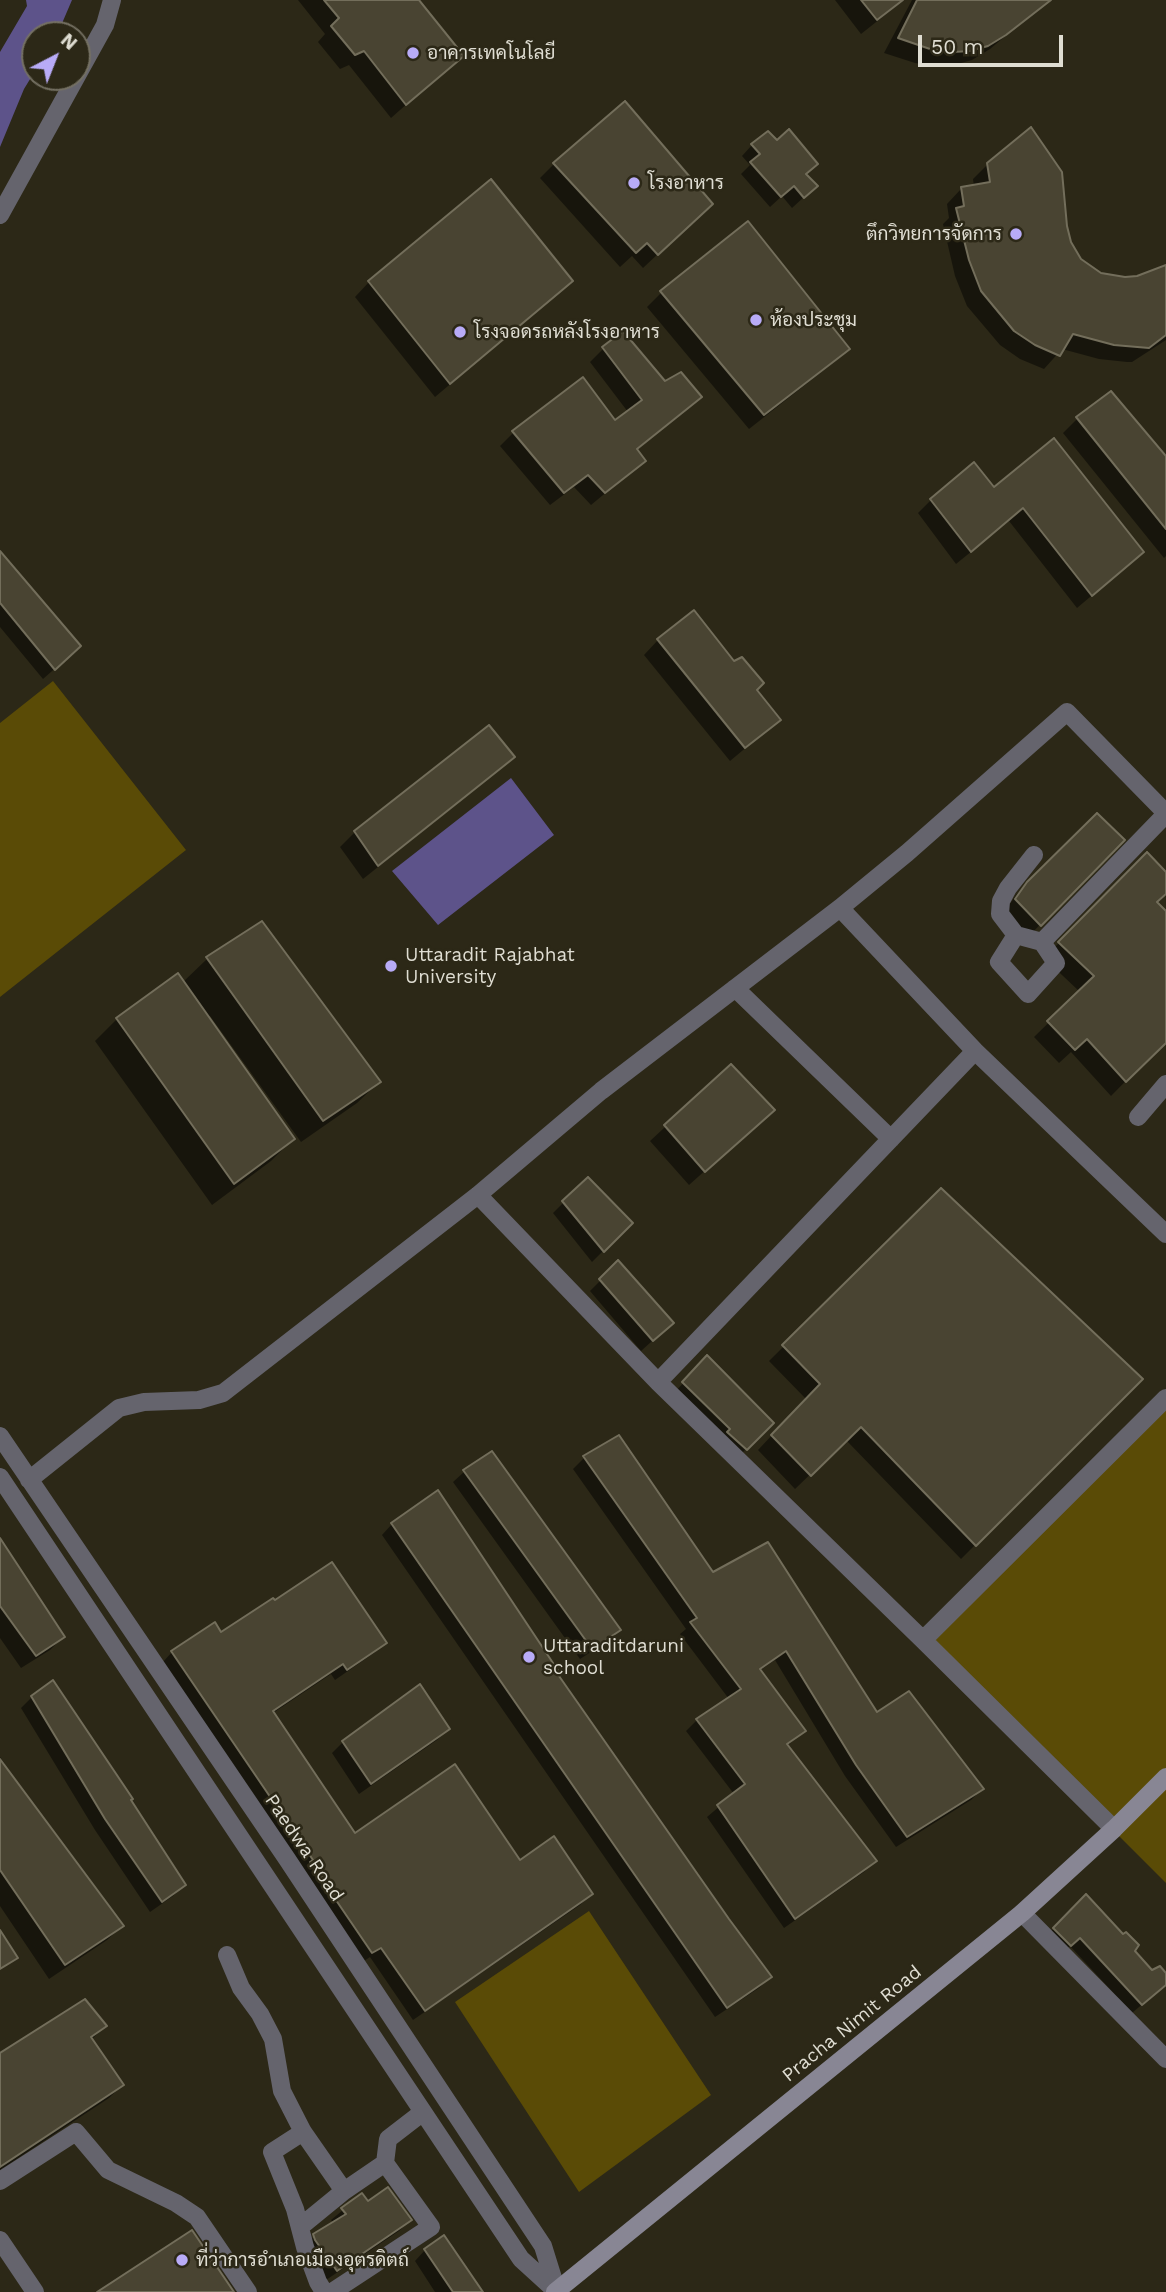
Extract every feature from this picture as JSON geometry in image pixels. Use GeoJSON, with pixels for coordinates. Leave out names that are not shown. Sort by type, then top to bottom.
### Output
{"type":"FeatureCollection","features":[{"type":"Feature","properties":{"kind":"main road","name":"Pracha Nimit Road"},"geometry":{"type":"LineString","coordinates":[[556,2292],[1022,1913],[1114,1829],[1166,1777]]}},
{"type":"Feature","properties":{"kind":"street"},"geometry":{"type":"LineString","coordinates":[[0,215],[106,25],[113,0]]}},
{"type":"Feature","properties":{"kind":"street"},"geometry":{"type":"LineString","coordinates":[[29,1480],[118,1408],[145,1402],[199,1400],[223,1393],[478,1195],[601,1091],[840,908],[907,853],[1067,712],[1166,814],[1042,942]]}},
{"type":"Feature","properties":{"kind":"street"},"geometry":{"type":"LineString","coordinates":[[1016,935],[999,962],[1028,994],[1056,963],[1042,942],[1016,935],[1000,914],[1001,901],[1008,888],[1034,855]]}},
{"type":"Feature","properties":{"kind":"street"},"geometry":{"type":"LineString","coordinates":[[840,908],[975,1051],[1166,1234]]}},
{"type":"Feature","properties":{"kind":"street"},"geometry":{"type":"LineString","coordinates":[[735,988],[891,1139]]}},
{"type":"Feature","properties":{"kind":"street"},"geometry":{"type":"LineString","coordinates":[[658,1382],[975,1051]]}},
{"type":"Feature","properties":{"kind":"street"},"geometry":{"type":"LineString","coordinates":[[1138,1116],[1166,1084]]}},
{"type":"Feature","properties":{"kind":"street"},"geometry":{"type":"LineString","coordinates":[[478,1195],[658,1382],[1114,1829]]}},
{"type":"Feature","properties":{"kind":"street"},"geometry":{"type":"LineString","coordinates":[[923,1640],[1166,1398]]}},
{"type":"Feature","properties":{"kind":"street","name":"Paedwa Road"},"geometry":{"type":"LineString","coordinates":[[0,1436],[287,1859],[543,2246],[556,2292]]}},
{"type":"Feature","properties":{"kind":"street"},"geometry":{"type":"LineString","coordinates":[[0,1477],[521,2259],[556,2292]]}},
{"type":"Feature","properties":{"kind":"street"},"geometry":{"type":"LineString","coordinates":[[1022,1913],[1166,2059]]}},
{"type":"Feature","properties":{"kind":"street"},"geometry":{"type":"LineString","coordinates":[[227,1955],[241,1988],[260,2014],[273,2039],[282,2091],[303,2132],[344,2191]]}},
{"type":"Feature","properties":{"kind":"street"},"geometry":{"type":"LineString","coordinates":[[332,2292],[431,2227],[385,2163],[388,2139],[423,2112]]}},
{"type":"Feature","properties":{"kind":"street"},"geometry":{"type":"LineString","coordinates":[[0,2181],[76,2132],[108,2170],[176,2203],[197,2217],[248,2292]]}},
{"type":"Feature","properties":{"kind":"street"},"geometry":{"type":"LineString","coordinates":[[303,2132],[272,2152],[295,2209],[304,2247],[324,2292]]}},
{"type":"Feature","properties":{"kind":"street"},"geometry":{"type":"LineString","coordinates":[[300,2227],[344,2191],[385,2163]]}},
{"type":"Feature","properties":{"kind":"street"},"geometry":{"type":"LineString","coordinates":[[0,2240],[35,2292]]}},
{"type":"Feature","properties":{"kind":"shaded area"},"geometry":{"type":"Polygon","coordinates":[[[26,0],[72,0],[63,21],[21,21],[21,91],[23,91],[0,147],[0,52],[27,6],[26,0]]]}},
{"type":"Feature","properties":{"kind":"shaded area"},"geometry":{"type":"Polygon","coordinates":[[[53,681],[186,850],[0,997],[0,723],[53,681]]]}},
{"type":"Feature","properties":{"kind":"shaded area"},"geometry":{"type":"Polygon","coordinates":[[[511,778],[554,835],[438,925],[392,871],[511,778]]]}},
{"type":"Feature","properties":{"kind":"shaded area"},"geometry":{"type":"Polygon","coordinates":[[[1166,1398],[1166,1883],[923,1640],[1166,1398]]]}},
{"type":"Feature","properties":{"kind":"shaded area"},"geometry":{"type":"Polygon","coordinates":[[[589,1911],[711,2095],[579,2192],[455,2002],[589,1911]]]}},
{"type":"Feature","properties":{"kind":"building","name":"อาคารเทคโนโลยี"},"geometry":{"type":"Polygon","coordinates":[[[324,0],[419,0],[464,56],[406,105],[364,51],[355,55],[331,26],[339,18],[324,0]]]}},
{"type":"Feature","properties":{"kind":"building"},"geometry":{"type":"Polygon","coordinates":[[[861,0],[903,0],[877,20],[861,0]]]}},
{"type":"Feature","properties":{"kind":"building"},"geometry":{"type":"Polygon","coordinates":[[[917,0],[1051,0],[988,46],[953,52],[930,49],[898,38],[917,0]]]}},
{"type":"Feature","properties":{"kind":"building","name":"โรงอาหาร"},"geometry":{"type":"Polygon","coordinates":[[[625,101],[713,204],[658,255],[647,243],[636,253],[553,163],[625,101]]]}},
{"type":"Feature","properties":{"kind":"building","name":"ตึกวิทยการจัดการ"},"geometry":{"type":"Polygon","coordinates":[[[1031,127],[1062,172],[1067,226],[1071,242],[1081,259],[1101,273],[1125,277],[1137,276],[1166,265],[1166,335],[1149,348],[1114,345],[1073,334],[1060,356],[1035,345],[1014,331],[981,291],[969,260],[956,208],[964,206],[961,187],[990,182],[987,163],[1031,127]]]}},
{"type":"Feature","properties":{"kind":"building"},"geometry":{"type":"Polygon","coordinates":[[[789,129],[818,164],[806,174],[818,186],[804,198],[794,186],[781,197],[750,162],[760,154],[751,144],[768,131],[777,140],[789,129]]]}},
{"type":"Feature","properties":{"kind":"building","name":"โรงจอดรถหลังโรงอาหาร"},"geometry":{"type":"Polygon","coordinates":[[[491,179],[573,281],[450,384],[368,281],[491,179]]]}},
{"type":"Feature","properties":{"kind":"building","name":"ห้องประชุม"},"geometry":{"type":"Polygon","coordinates":[[[748,221],[850,349],[764,415],[660,291],[748,221]]]}},
{"type":"Feature","properties":{"kind":"building"},"geometry":{"type":"Polygon","coordinates":[[[623,331],[665,381],[681,372],[702,397],[637,449],[646,461],[605,493],[588,475],[564,493],[512,431],[583,377],[615,420],[642,400],[602,347],[623,331]]]}},
{"type":"Feature","properties":{"kind":"building"},"geometry":{"type":"Polygon","coordinates":[[[1111,391],[1166,456],[1166,529],[1076,417],[1111,391]]]}},
{"type":"Feature","properties":{"kind":"building"},"geometry":{"type":"Polygon","coordinates":[[[1054,438],[1144,552],[1092,596],[1023,508],[971,552],[930,499],[974,462],[994,487],[1054,438]]]}},
{"type":"Feature","properties":{"kind":"building"},"geometry":{"type":"Polygon","coordinates":[[[0,551],[81,646],[55,670],[0,603],[0,551]]]}},
{"type":"Feature","properties":{"kind":"building"},"geometry":{"type":"Polygon","coordinates":[[[694,610],[734,661],[742,657],[764,683],[757,690],[781,720],[745,748],[657,639],[694,610]]]}},
{"type":"Feature","properties":{"kind":"building"},"geometry":{"type":"Polygon","coordinates":[[[489,725],[515,757],[378,866],[354,831],[489,725]]]}},
{"type":"Feature","properties":{"kind":"building"},"geometry":{"type":"Polygon","coordinates":[[[1097,813],[1125,840],[1041,926],[1015,899],[1027,882],[1097,813]]]}},
{"type":"Feature","properties":{"kind":"building"},"geometry":{"type":"Polygon","coordinates":[[[1147,852],[1166,872],[1166,894],[1157,902],[1166,911],[1166,1043],[1126,1082],[1087,1039],[1075,1050],[1047,1021],[1094,976],[1058,942],[1147,852]]]}},
{"type":"Feature","properties":{"kind":"building"},"geometry":{"type":"Polygon","coordinates":[[[262,921],[381,1082],[323,1121],[206,957],[262,921]]]}},
{"type":"Feature","properties":{"kind":"building"},"geometry":{"type":"Polygon","coordinates":[[[178,973],[295,1139],[234,1184],[116,1018],[178,973]]]}},
{"type":"Feature","properties":{"kind":"building"},"geometry":{"type":"Polygon","coordinates":[[[731,1064],[775,1110],[705,1172],[664,1125],[731,1064]]]}},
{"type":"Feature","properties":{"kind":"building"},"geometry":{"type":"Polygon","coordinates":[[[588,1177],[633,1223],[604,1252],[562,1201],[588,1177]]]}},
{"type":"Feature","properties":{"kind":"building"},"geometry":{"type":"Polygon","coordinates":[[[941,1188],[1143,1379],[976,1546],[861,1427],[811,1476],[771,1435],[820,1384],[782,1345],[941,1188]]]}},
{"type":"Feature","properties":{"kind":"building"},"geometry":{"type":"Polygon","coordinates":[[[618,1260],[674,1323],[653,1341],[599,1279],[618,1260]]]}},
{"type":"Feature","properties":{"kind":"building"},"geometry":{"type":"Polygon","coordinates":[[[707,1355],[774,1423],[747,1450],[727,1432],[730,1429],[682,1382],[707,1355]]]}},
{"type":"Feature","properties":{"kind":"building"},"geometry":{"type":"Polygon","coordinates":[[[619,1435],[713,1572],[768,1542],[877,1712],[909,1691],[984,1789],[907,1837],[856,1765],[786,1651],[760,1669],[806,1731],[787,1744],[877,1861],[795,1919],[717,1805],[745,1784],[696,1719],[741,1689],[690,1622],[697,1618],[583,1456],[619,1435]]]}},
{"type":"Feature","properties":{"kind":"building"},"geometry":{"type":"Polygon","coordinates":[[[492,1451],[621,1630],[592,1649],[463,1470],[492,1451]]]}},
{"type":"Feature","properties":{"kind":"building"},"geometry":{"type":"Polygon","coordinates":[[[438,1490],[561,1675],[559,1676],[772,1977],[727,2008],[391,1523],[438,1490]]]}},
{"type":"Feature","properties":{"kind":"building"},"geometry":{"type":"Polygon","coordinates":[[[0,1538],[65,1637],[36,1656],[0,1606],[0,1538]]]}},
{"type":"Feature","properties":{"kind":"building"},"geometry":{"type":"Polygon","coordinates":[[[332,1562],[387,1643],[347,1670],[343,1664],[273,1711],[355,1833],[455,1764],[520,1860],[554,1836],[593,1894],[425,2011],[381,1948],[372,1953],[310,1862],[313,1860],[171,1651],[215,1622],[221,1632],[332,1562]]]}},
{"type":"Feature","properties":{"kind":"building"},"geometry":{"type":"Polygon","coordinates":[[[53,1680],[133,1799],[131,1800],[186,1885],[162,1902],[105,1819],[31,1696],[53,1680]]]}},
{"type":"Feature","properties":{"kind":"building"},"geometry":{"type":"Polygon","coordinates":[[[420,1684],[450,1729],[371,1784],[342,1741],[420,1684]]]}},
{"type":"Feature","properties":{"kind":"building"},"geometry":{"type":"Polygon","coordinates":[[[0,1759],[124,1926],[65,1965],[0,1870],[0,1759]]]}},
{"type":"Feature","properties":{"kind":"building"},"geometry":{"type":"Polygon","coordinates":[[[1086,1894],[1123,1934],[1126,1932],[1139,1945],[1135,1951],[1152,1970],[1160,1966],[1166,1973],[1166,1985],[1142,2005],[1080,1938],[1071,1946],[1053,1928],[1086,1894]]]}},
{"type":"Feature","properties":{"kind":"building"},"geometry":{"type":"Polygon","coordinates":[[[0,1930],[18,1958],[0,1969],[0,1930]]]}},
{"type":"Feature","properties":{"kind":"building"},"geometry":{"type":"Polygon","coordinates":[[[85,1999],[107,2026],[91,2037],[124,2085],[0,2167],[0,2053],[85,1999]]]}},
{"type":"Feature","properties":{"kind":"building"},"geometry":{"type":"Polygon","coordinates":[[[388,2187],[412,2220],[337,2271],[313,2234],[346,2214],[341,2208],[362,2193],[368,2201],[388,2187]]]}},
{"type":"Feature","properties":{"kind":"building","name":"ที่ว่าการอำเภอเมืองอุตรดิตถ์"},"geometry":{"type":"Polygon","coordinates":[[[192,2230],[234,2292],[97,2292],[192,2230]]]}},
{"type":"Feature","properties":{"kind":"building"},"geometry":{"type":"Polygon","coordinates":[[[444,2235],[483,2292],[453,2292],[424,2249],[444,2235]]]}},
{"type":"Feature","properties":{"kind":"place","name":"อาคารเทคโนโลยี"},"geometry":{"type":"Point","coordinates":[413,53]}},
{"type":"Feature","properties":{"kind":"place","name":"โรงอาหาร"},"geometry":{"type":"Point","coordinates":[634,183]}},
{"type":"Feature","properties":{"kind":"place","name":"ตึกวิทยการจัดการ"},"geometry":{"type":"Point","coordinates":[1016,234]}},
{"type":"Feature","properties":{"kind":"place","name":"ห้องประชุม"},"geometry":{"type":"Point","coordinates":[756,320]}},
{"type":"Feature","properties":{"kind":"place","name":"โรงจอดรถหลังโรงอาหาร"},"geometry":{"type":"Point","coordinates":[460,332]}},
{"type":"Feature","properties":{"kind":"place","name":"Uttaradit Rajabhat University"},"geometry":{"type":"Point","coordinates":[391,966]}},
{"type":"Feature","properties":{"kind":"place","name":"Uttaraditdaruni school"},"geometry":{"type":"Point","coordinates":[529,1657]}},
{"type":"Feature","properties":{"kind":"place","name":"ที่ว่าการอำเภอเมืองอุตรดิตถ์"},"geometry":{"type":"Point","coordinates":[182,2260]}}]}
